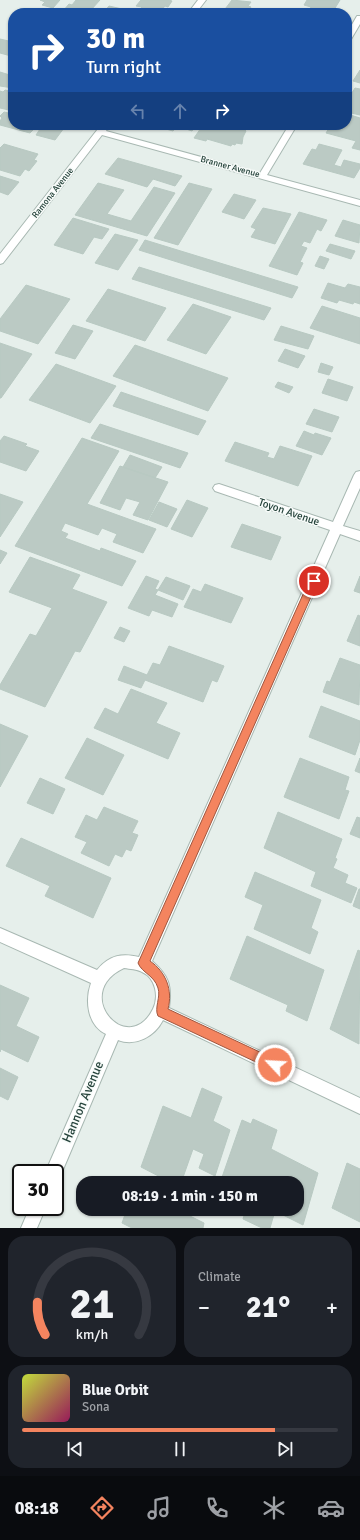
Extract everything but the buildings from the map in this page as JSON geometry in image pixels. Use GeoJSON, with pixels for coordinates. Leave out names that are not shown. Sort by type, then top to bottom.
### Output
{"type":"FeatureCollection","features":[{"type":"Feature","properties":{"kind":"street"},"geometry":{"type":"LineString","coordinates":[[196,8],[202,0]]}},
{"type":"Feature","properties":{"kind":"street"},"geometry":{"type":"LineString","coordinates":[[352,31],[360,18]]}},
{"type":"Feature","properties":{"kind":"street","name":"Ramona Avenue"},"geometry":{"type":"LineString","coordinates":[[0,261],[101,130]]}},
{"type":"Feature","properties":{"kind":"street","name":"Branner Avenue"},"geometry":{"type":"LineString","coordinates":[[110,130],[262,176],[360,203]]}},
{"type":"Feature","properties":{"kind":"street"},"geometry":{"type":"LineString","coordinates":[[262,176],[290,130]]}},
{"type":"Feature","properties":{"kind":"street"},"geometry":{"type":"LineString","coordinates":[[144,963],[360,475]]}},
{"type":"Feature","properties":{"kind":"street","name":"Toyon Avenue"},"geometry":{"type":"LineString","coordinates":[[219,488],[360,536]]}},
{"type":"Feature","properties":{"kind":"street"},"geometry":{"type":"LineString","coordinates":[[0,935],[100,979]]}},
{"type":"Feature","properties":{"kind":"street"},"geometry":{"type":"LineString","coordinates":[[134,961],[144,963],[156,974],[164,989],[165,1000],[162,1012],[156,1022],[147,1030],[136,1035],[125,1035],[114,1032],[104,1025],[98,1014],[95,1003],[95,990],[106,971],[120,963],[134,961]]}},
{"type":"Feature","properties":{"kind":"street"},"geometry":{"type":"LineString","coordinates":[[162,1012],[360,1106]]}},
{"type":"Feature","properties":{"kind":"street","name":"Hannon Avenue"},"geometry":{"type":"LineString","coordinates":[[57,1164],[114,1032]]}},
{"type":"Feature","properties":{"kind":"street"},"geometry":{"type":"LineString","coordinates":[[30,1228],[35,1216]]}},
{"type":"Feature","properties":{"kind":"route"},"geometry":{"type":"LineString","coordinates":[[275,1065],[162,1012],[165,1000],[164,989],[160,978],[144,963],[314,581]]}}]}
